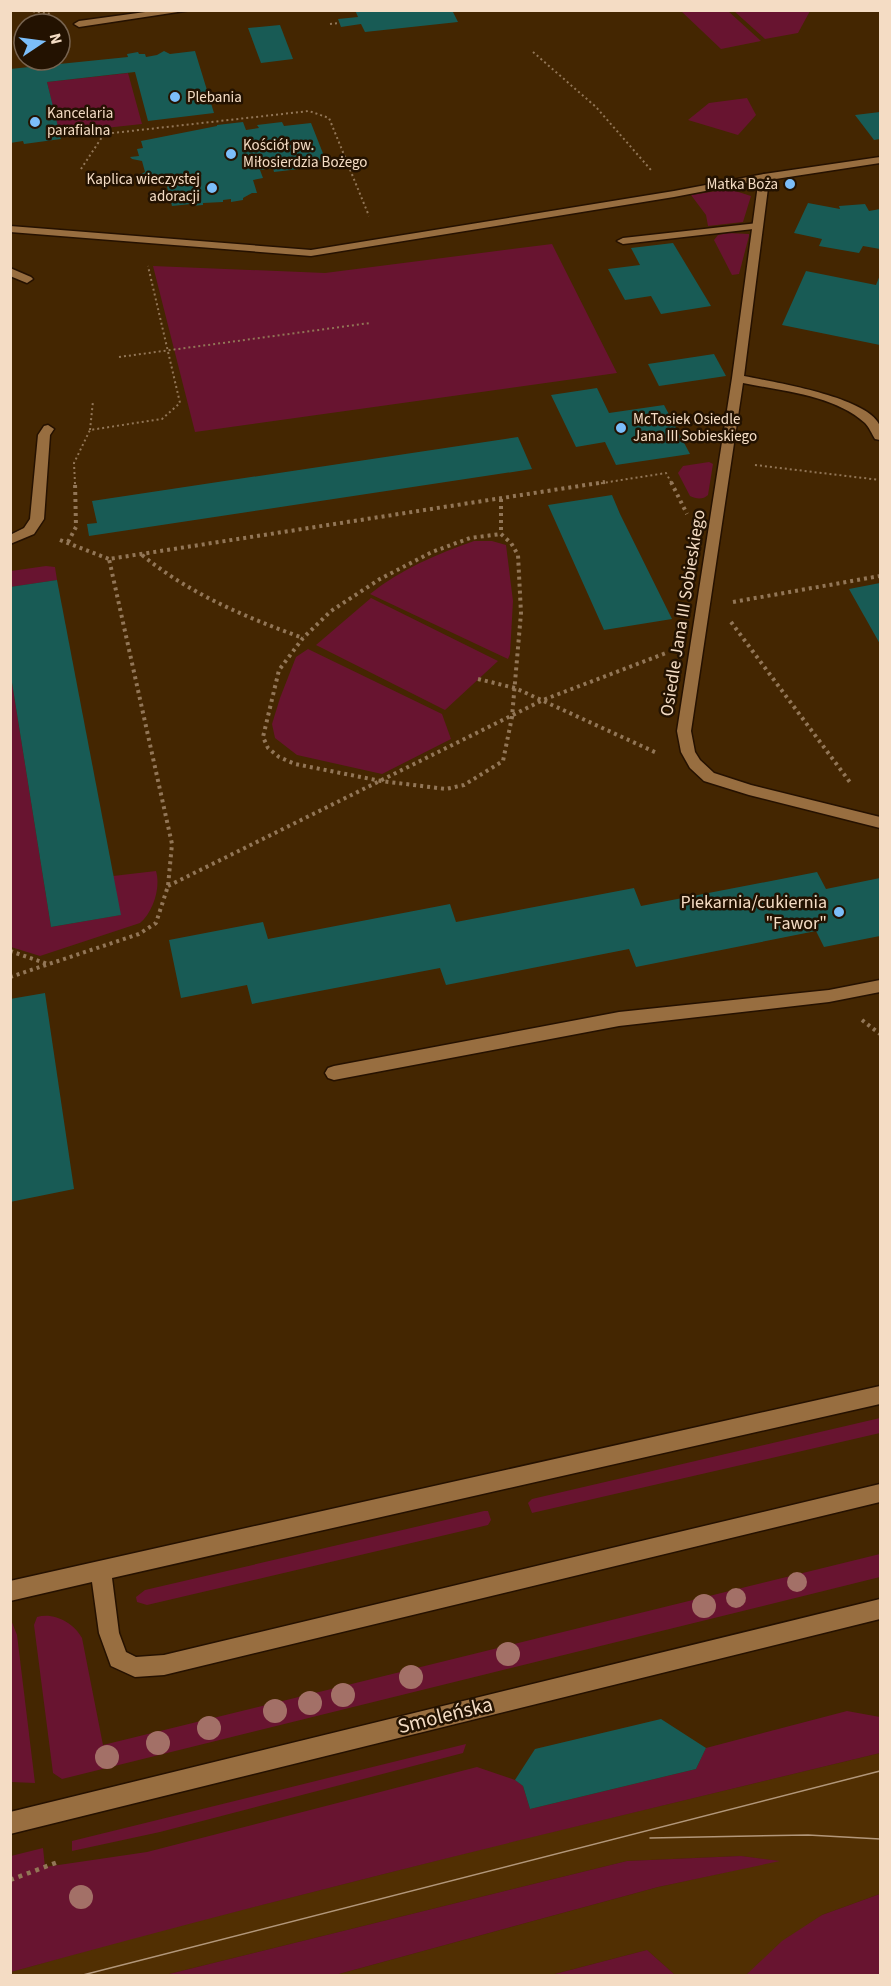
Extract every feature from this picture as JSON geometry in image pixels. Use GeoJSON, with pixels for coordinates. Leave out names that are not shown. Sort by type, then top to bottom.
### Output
{"type":"FeatureCollection","features":[{"type":"Feature","properties":{"kind":"street"},"geometry":{"type":"LineString","coordinates":[[79,24],[186,10]]}},
{"type":"Feature","properties":{"kind":"street"},"geometry":{"type":"LineString","coordinates":[[10,229],[310,253],[674,194],[764,177],[880,160]]}},
{"type":"Feature","properties":{"kind":"street","name":"Osiedle Jana III Sobieskiego"},"geometry":{"type":"LineString","coordinates":[[709,777],[695,764],[688,752],[684,731],[738,378],[764,177]]}},
{"type":"Feature","properties":{"kind":"street"},"geometry":{"type":"LineString","coordinates":[[623,241],[758,226]]}},
{"type":"Feature","properties":{"kind":"street"},"geometry":{"type":"LineString","coordinates":[[10,271],[27,279]]}},
{"type":"Feature","properties":{"kind":"street"},"geometry":{"type":"LineString","coordinates":[[738,378],[832,400],[850,407],[870,420],[880,436]]}},
{"type":"Feature","properties":{"kind":"street"},"geometry":{"type":"LineString","coordinates":[[10,540],[29,531],[37,519],[44,435],[48,429]]}},
{"type":"Feature","properties":{"kind":"street"},"geometry":{"type":"LineString","coordinates":[[709,777],[749,790],[880,822]]}},
{"type":"Feature","properties":{"kind":"street"},"geometry":{"type":"LineString","coordinates":[[334,1073],[620,1018],[829,996],[880,986]]}},
{"type":"Feature","properties":{"kind":"street"},"geometry":{"type":"LineString","coordinates":[[10,1591],[880,1395]]}},
{"type":"Feature","properties":{"kind":"street"},"geometry":{"type":"LineString","coordinates":[[101,1571],[109,1633],[118,1659],[135,1667],[164,1665],[880,1493]]}},
{"type":"Feature","properties":{"kind":"street","name":"Smoleńska"},"geometry":{"type":"LineString","coordinates":[[10,1822],[880,1609]]}},
{"type":"Feature","properties":{"kind":"path"},"geometry":{"type":"LineString","coordinates":[[330,24],[340,23]]}},
{"type":"Feature","properties":{"kind":"path"},"geometry":{"type":"LineString","coordinates":[[533,52],[596,107],[674,194]]}},
{"type":"Feature","properties":{"kind":"path"},"geometry":{"type":"LineString","coordinates":[[81,169],[104,134],[309,111],[329,118],[380,241]]}},
{"type":"Feature","properties":{"kind":"path"},"geometry":{"type":"LineString","coordinates":[[90,430],[162,419],[180,403],[165,350],[165,336],[148,266],[154,250],[165,242]]}},
{"type":"Feature","properties":{"kind":"path"},"geometry":{"type":"LineString","coordinates":[[119,357],[370,323]]}},
{"type":"Feature","properties":{"kind":"path"},"geometry":{"type":"LineString","coordinates":[[68,542],[76,527],[74,463],[90,430],[93,401]]}},
{"type":"Feature","properties":{"kind":"path"},"geometry":{"type":"LineString","coordinates":[[725,462],[880,480]]}},
{"type":"Feature","properties":{"kind":"path"},"geometry":{"type":"LineString","coordinates":[[10,977],[139,934],[156,923],[168,886],[172,844],[109,559],[666,473],[710,560]]}},
{"type":"Feature","properties":{"kind":"path"},"geometry":{"type":"LineString","coordinates":[[501,498],[501,534],[511,543],[518,555],[520,613],[512,717],[503,761],[464,785],[446,789],[381,781],[295,764],[268,748],[263,737],[279,670],[303,638],[330,611],[380,579],[432,552],[460,541],[501,534]]}},
{"type":"Feature","properties":{"kind":"path"},"geometry":{"type":"LineString","coordinates":[[141,554],[157,568],[219,603],[259,623],[303,638]]}},
{"type":"Feature","properties":{"kind":"path"},"geometry":{"type":"LineString","coordinates":[[731,602],[880,576]]}},
{"type":"Feature","properties":{"kind":"path"},"geometry":{"type":"LineString","coordinates":[[726,614],[880,822]]}},
{"type":"Feature","properties":{"kind":"path"},"geometry":{"type":"LineString","coordinates":[[168,886],[543,700],[697,641]]}},
{"type":"Feature","properties":{"kind":"path"},"geometry":{"type":"LineString","coordinates":[[478,679],[515,688],[709,777]]}},
{"type":"Feature","properties":{"kind":"path"},"geometry":{"type":"LineString","coordinates":[[271,696],[280,698]]}},
{"type":"Feature","properties":{"kind":"path"},"geometry":{"type":"LineString","coordinates":[[10,951],[49,964]]}},
{"type":"Feature","properties":{"kind":"path"},"geometry":{"type":"LineString","coordinates":[[10,1880],[58,1862]]}},
{"type":"Feature","properties":{"kind":"shaded area"},"geometry":{"type":"Polygon","coordinates":[[[681,11],[728,11],[761,41],[721,49],[681,11]]]}},
{"type":"Feature","properties":{"kind":"shaded area"},"geometry":{"type":"Polygon","coordinates":[[[734,11],[810,11],[798,33],[765,39],[734,11]]]}},
{"type":"Feature","properties":{"kind":"shaded area"},"geometry":{"type":"Polygon","coordinates":[[[128,73],[142,124],[59,133],[47,82],[128,73]]]}},
{"type":"Feature","properties":{"kind":"shaded area"},"geometry":{"type":"Polygon","coordinates":[[[747,98],[756,115],[738,135],[688,120],[709,103],[747,98]]]}},
{"type":"Feature","properties":{"kind":"shaded area"},"geometry":{"type":"Polygon","coordinates":[[[729,189],[751,196],[743,222],[708,226],[706,215],[691,195],[729,189]]]}},
{"type":"Feature","properties":{"kind":"shaded area"},"geometry":{"type":"Polygon","coordinates":[[[749,234],[739,274],[732,275],[714,240],[718,235],[749,234]]]}},
{"type":"Feature","properties":{"kind":"shaded area"},"geometry":{"type":"Polygon","coordinates":[[[552,244],[617,373],[195,432],[153,266],[325,273],[552,244]]]}},
{"type":"Feature","properties":{"kind":"shaded area"},"geometry":{"type":"Polygon","coordinates":[[[709,462],[713,464],[708,495],[704,498],[690,496],[678,473],[683,466],[709,462]]]}},
{"type":"Feature","properties":{"kind":"shaded area"},"geometry":{"type":"Polygon","coordinates":[[[474,541],[492,541],[506,545],[513,601],[508,659],[370,594],[394,577],[420,563],[474,541]]]}},
{"type":"Feature","properties":{"kind":"shaded area"},"geometry":{"type":"Polygon","coordinates":[[[46,566],[55,567],[57,580],[11,587],[11,571],[46,566]]]}},
{"type":"Feature","properties":{"kind":"shaded area"},"geometry":{"type":"Polygon","coordinates":[[[371,598],[498,661],[445,710],[316,645],[371,598]]]}},
{"type":"Feature","properties":{"kind":"shaded area"},"geometry":{"type":"Polygon","coordinates":[[[308,649],[442,714],[451,739],[382,774],[297,755],[275,738],[272,724],[296,657],[308,649]]]}},
{"type":"Feature","properties":{"kind":"shaded area"},"geometry":{"type":"Polygon","coordinates":[[[10,670],[51,927],[120,915],[113,876],[156,871],[157,878],[155,899],[149,913],[140,923],[40,956],[11,947],[10,670]]]}},
{"type":"Feature","properties":{"kind":"shaded area"},"geometry":{"type":"Polygon","coordinates":[[[880,1418],[880,1433],[532,1513],[528,1503],[532,1499],[880,1418]]]}},
{"type":"Feature","properties":{"kind":"shaded area"},"geometry":{"type":"Polygon","coordinates":[[[488,1511],[491,1520],[488,1525],[147,1605],[137,1602],[136,1597],[145,1590],[488,1511]]]}},
{"type":"Feature","properties":{"kind":"shaded area"},"geometry":{"type":"Polygon","coordinates":[[[880,1554],[880,1577],[62,1779],[53,1773],[34,1625],[37,1617],[57,1617],[69,1623],[82,1638],[103,1745],[880,1554]]]}},
{"type":"Feature","properties":{"kind":"shaded area"},"geometry":{"type":"Polygon","coordinates":[[[11,1620],[17,1635],[35,1783],[11,1782],[11,1620]]]}},
{"type":"Feature","properties":{"kind":"shaded area"},"geometry":{"type":"Polygon","coordinates":[[[847,1711],[880,1717],[880,1753],[336,1886],[11,1972],[11,1856],[43,1848],[45,1867],[147,1852],[477,1767],[515,1780],[523,1786],[530,1809],[696,1769],[706,1748],[847,1711]]]}},
{"type":"Feature","properties":{"kind":"shaded area"},"geometry":{"type":"Polygon","coordinates":[[[466,1744],[463,1753],[160,1832],[72,1851],[72,1841],[466,1744]]]}},
{"type":"Feature","properties":{"kind":"shaded area"},"geometry":{"type":"Polygon","coordinates":[[[880,1753],[880,1894],[822,1915],[746,1975],[675,1975],[647,1950],[551,1975],[335,1975],[658,1887],[777,1861],[741,1856],[627,1861],[165,1975],[11,1976],[11,1972],[135,1937],[506,1843],[880,1753]]]}},
{"type":"Feature","properties":{"kind":"shaded area"},"geometry":{"type":"Polygon","coordinates":[[[741,1856],[780,1861],[658,1887],[335,1975],[165,1975],[627,1861],[741,1856]]]}},
{"type":"Feature","properties":{"kind":"shaded area"},"geometry":{"type":"Polygon","coordinates":[[[880,1894],[880,1975],[746,1975],[782,1941],[822,1915],[880,1894]]]}},
{"type":"Feature","properties":{"kind":"shaded area"},"geometry":{"type":"Polygon","coordinates":[[[647,1950],[675,1975],[551,1975],[647,1950]]]}},
{"type":"Feature","properties":{"kind":"building"},"geometry":{"type":"Polygon","coordinates":[[[355,10],[452,10],[458,22],[365,32],[361,24],[341,27],[338,19],[358,17],[355,10]]]}},
{"type":"Feature","properties":{"kind":"building"},"geometry":{"type":"Polygon","coordinates":[[[280,25],[293,59],[261,63],[248,28],[280,25]]]}},
{"type":"Feature","properties":{"kind":"building","name":"Plebania"},"geometry":{"type":"Polygon","coordinates":[[[164,51],[170,54],[195,51],[214,113],[148,121],[135,72],[47,82],[61,139],[24,144],[23,141],[10,143],[10,69],[12,72],[72,72],[72,63],[128,57],[127,54],[138,52],[145,54],[146,57],[164,51]]]}},
{"type":"Feature","properties":{"kind":"building"},"geometry":{"type":"Polygon","coordinates":[[[880,112],[880,139],[874,140],[855,115],[880,112]]]}},
{"type":"Feature","properties":{"kind":"building","name":"Kościół pw. Miłosierdzia Bożego"},"geometry":{"type":"Polygon","coordinates":[[[243,122],[246,130],[259,128],[257,125],[282,122],[284,126],[311,123],[326,161],[298,165],[299,169],[274,172],[273,168],[260,170],[263,178],[253,180],[257,193],[252,193],[243,200],[231,202],[231,199],[223,200],[223,202],[203,203],[203,205],[172,206],[166,183],[147,185],[145,178],[136,179],[135,177],[145,172],[142,161],[130,157],[139,156],[137,149],[143,148],[141,141],[217,125],[243,122]]]}},
{"type":"Feature","properties":{"kind":"building"},"geometry":{"type":"Polygon","coordinates":[[[808,203],[840,209],[839,206],[865,204],[869,211],[880,209],[880,249],[863,246],[859,253],[819,246],[822,239],[794,233],[808,203]]]}},
{"type":"Feature","properties":{"kind":"building"},"geometry":{"type":"Polygon","coordinates":[[[673,243],[711,306],[661,314],[651,296],[625,300],[608,269],[640,265],[631,248],[673,243]]]}},
{"type":"Feature","properties":{"kind":"building"},"geometry":{"type":"Polygon","coordinates":[[[806,271],[876,285],[880,275],[880,345],[782,325],[806,271]]]}},
{"type":"Feature","properties":{"kind":"building"},"geometry":{"type":"Polygon","coordinates":[[[714,354],[726,376],[659,386],[648,364],[714,354]]]}},
{"type":"Feature","properties":{"kind":"building","name":"McTosiek Osiedle Jana III Sobieskiego"},"geometry":{"type":"Polygon","coordinates":[[[597,388],[609,413],[664,405],[690,454],[616,465],[605,442],[576,447],[551,395],[597,388]]]}},
{"type":"Feature","properties":{"kind":"building"},"geometry":{"type":"Polygon","coordinates":[[[518,437],[532,469],[89,536],[87,524],[97,523],[92,501],[518,437]]]}},
{"type":"Feature","properties":{"kind":"building"},"geometry":{"type":"Polygon","coordinates":[[[612,495],[672,619],[604,630],[548,505],[612,495]]]}},
{"type":"Feature","properties":{"kind":"building"},"geometry":{"type":"Polygon","coordinates":[[[57,580],[121,915],[51,927],[10,670],[10,587],[57,580]]]}},
{"type":"Feature","properties":{"kind":"building"},"geometry":{"type":"Polygon","coordinates":[[[880,583],[880,644],[849,589],[880,583]]]}},
{"type":"Feature","properties":{"kind":"building"},"geometry":{"type":"Polygon","coordinates":[[[817,872],[826,889],[880,878],[880,936],[824,947],[816,931],[636,967],[629,949],[446,985],[440,968],[252,1004],[247,985],[181,998],[169,940],[263,922],[268,939],[450,904],[456,922],[634,888],[641,906],[817,872]]]}},
{"type":"Feature","properties":{"kind":"building"},"geometry":{"type":"Polygon","coordinates":[[[45,993],[74,1189],[10,1202],[10,999],[45,993]]]}},
{"type":"Feature","properties":{"kind":"building"},"geometry":{"type":"Polygon","coordinates":[[[661,1719],[706,1748],[696,1769],[530,1809],[523,1786],[515,1780],[535,1749],[661,1719]]]}},
{"type":"Feature","properties":{"kind":"tram line"},"geometry":{"type":"LineString","coordinates":[[79,1976],[880,1771]]}},
{"type":"Feature","properties":{"kind":"tram line"},"geometry":{"type":"LineString","coordinates":[[650,1838],[808,1835],[880,1839]]}},
{"type":"Feature","properties":{"kind":"place","name":"Plebania"},"geometry":{"type":"Point","coordinates":[175,97]}},
{"type":"Feature","properties":{"kind":"place","name":"Kancelaria parafialna"},"geometry":{"type":"Point","coordinates":[35,122]}},
{"type":"Feature","properties":{"kind":"place","name":"Kościół pw. Miłosierdzia Bożego"},"geometry":{"type":"Point","coordinates":[231,154]}},
{"type":"Feature","properties":{"kind":"place","name":"Matka Boża"},"geometry":{"type":"Point","coordinates":[790,184]}},
{"type":"Feature","properties":{"kind":"place","name":"Kaplica wieczystej adoracji"},"geometry":{"type":"Point","coordinates":[212,188]}},
{"type":"Feature","properties":{"kind":"place","name":"McTosiek Osiedle Jana III Sobieskiego"},"geometry":{"type":"Point","coordinates":[621,428]}},
{"type":"Feature","properties":{"kind":"place","name":"Piekarnia/cukiernia \"Fawor\""},"geometry":{"type":"Point","coordinates":[839,912]}}]}
